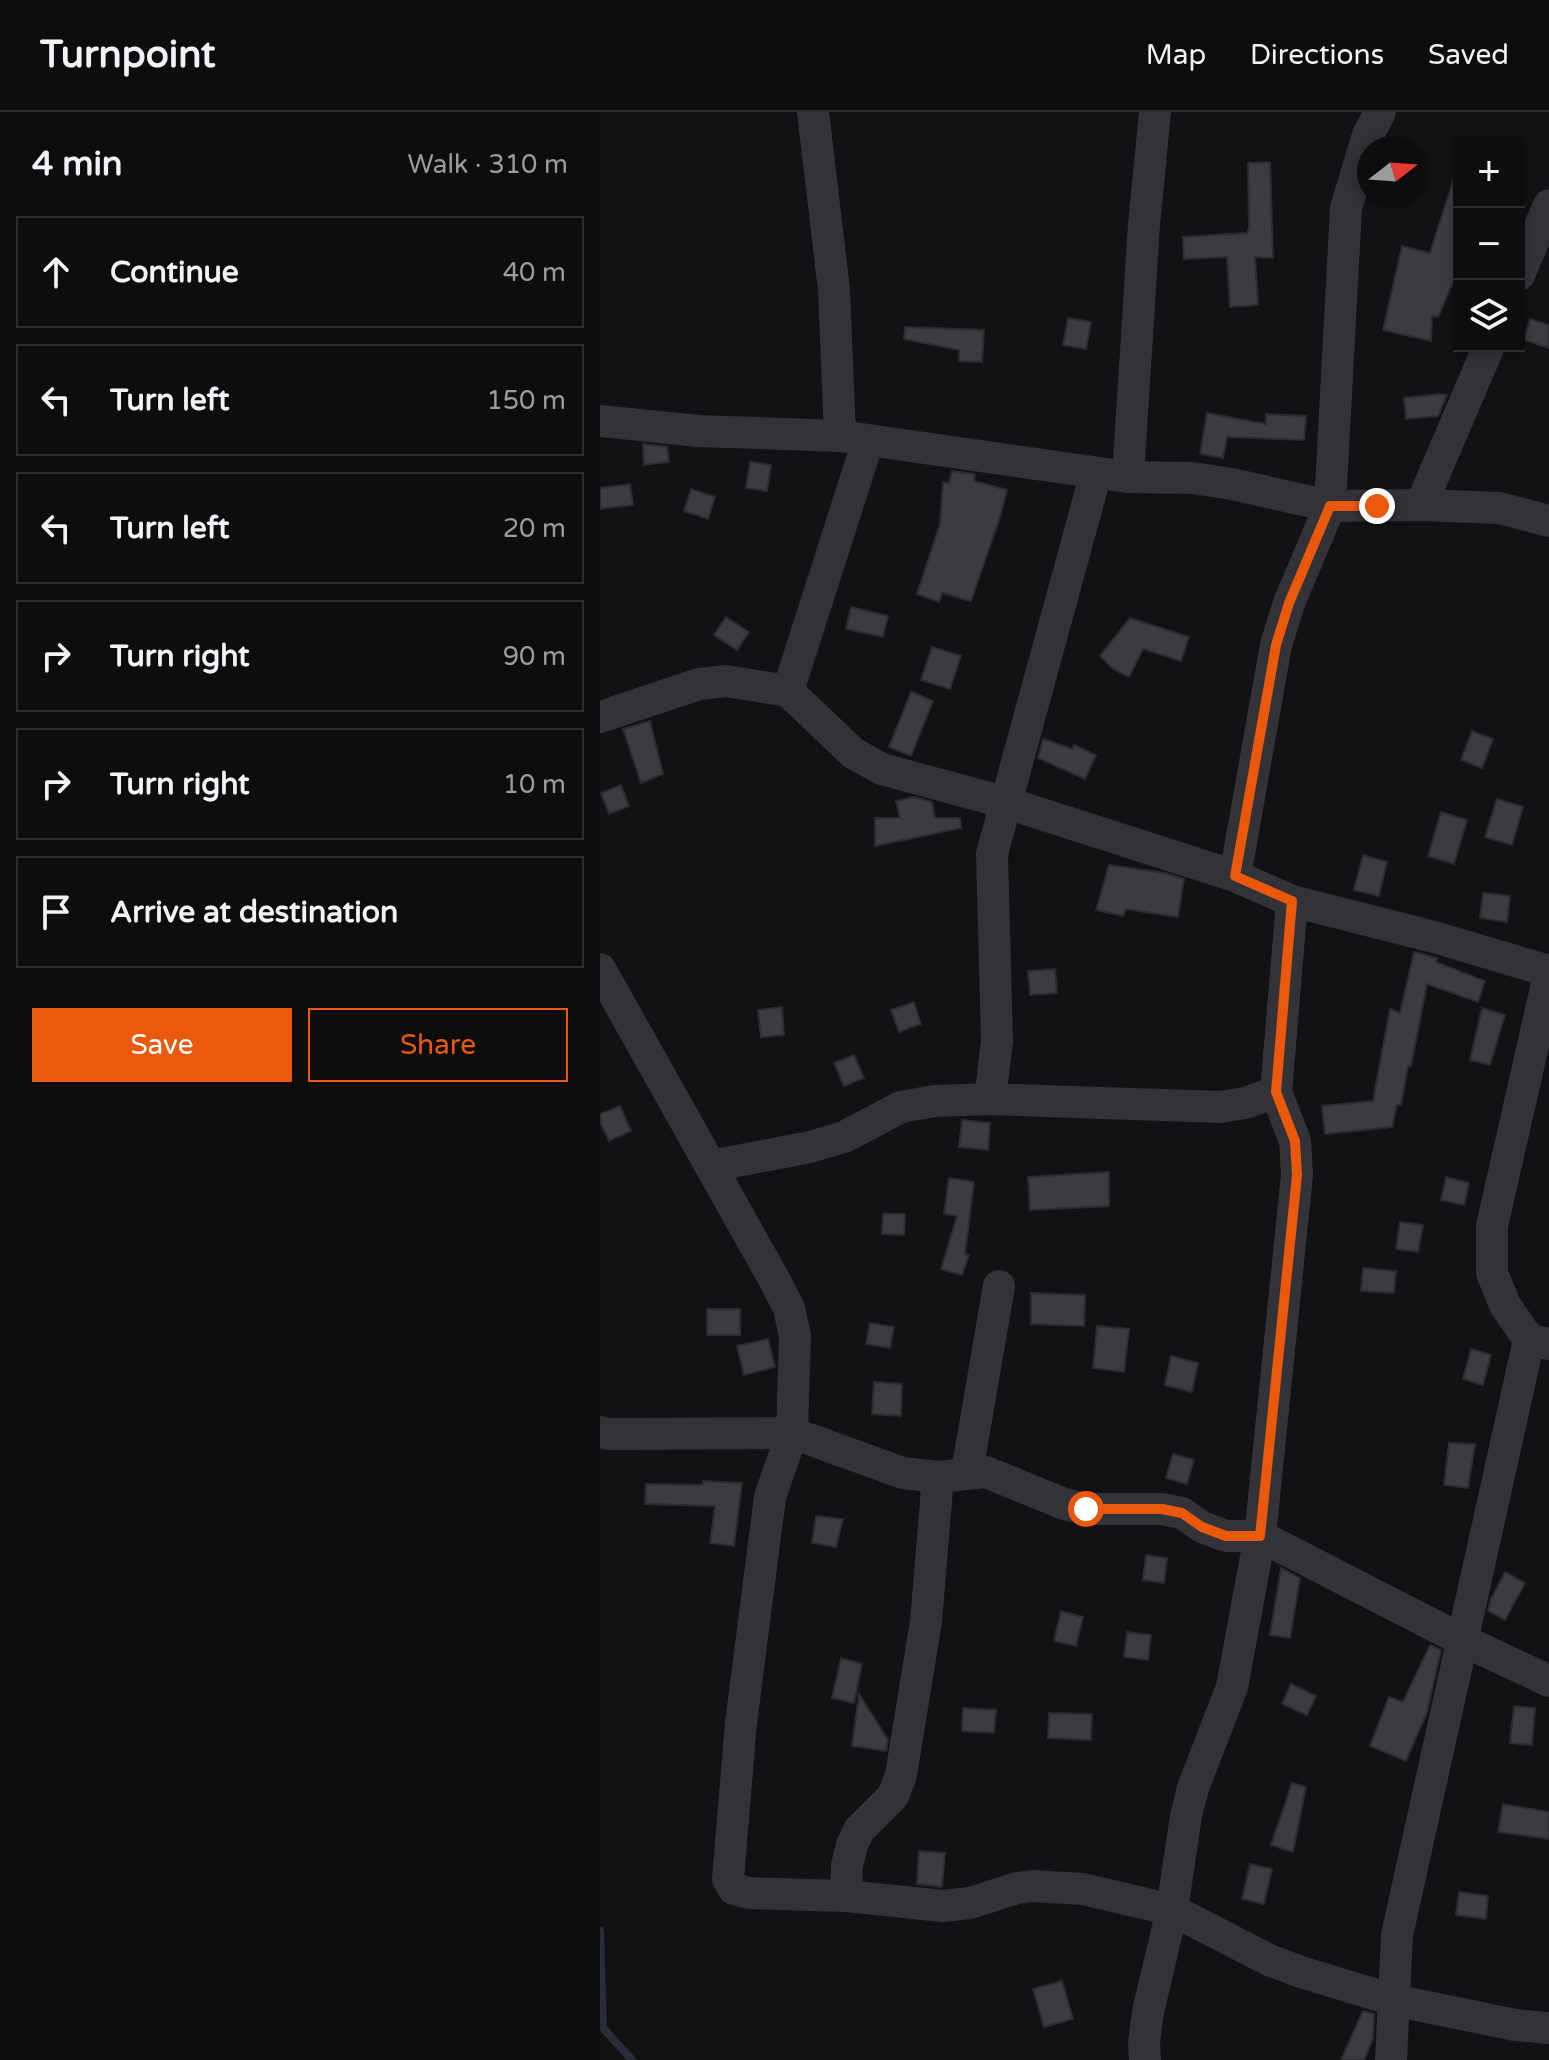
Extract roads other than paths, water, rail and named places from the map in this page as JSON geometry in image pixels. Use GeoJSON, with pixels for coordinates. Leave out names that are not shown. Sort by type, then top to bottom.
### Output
{"type":"FeatureCollection","features":[{"type":"Feature","properties":{"kind":"street"},"geometry":{"type":"LineString","coordinates":[[788,691],[854,438],[813,112]]}},
{"type":"Feature","properties":{"kind":"street"},"geometry":{"type":"LineString","coordinates":[[1128,477],[1144,225],[1155,112]]}},
{"type":"Feature","properties":{"kind":"street"},"geometry":{"type":"LineString","coordinates":[[1235,876],[1276,645],[1289,603],[1330,506],[1346,208],[1368,135],[1380,112]]}},
{"type":"Feature","properties":{"kind":"street"},"geometry":{"type":"LineString","coordinates":[[1525,261],[1549,205]]}},
{"type":"Feature","properties":{"kind":"street"},"geometry":{"type":"LineString","coordinates":[[1421,505],[1486,352]]}},
{"type":"Feature","properties":{"kind":"street"},"geometry":{"type":"LineString","coordinates":[[600,421],[698,431],[854,438],[1128,477],[1192,478],[1330,506],[1499,508],[1549,521]]}},
{"type":"Feature","properties":{"kind":"street"},"geometry":{"type":"LineString","coordinates":[[990,1099],[997,1041],[992,854],[1096,473]]}},
{"type":"Feature","properties":{"kind":"street"},"geometry":{"type":"LineString","coordinates":[[600,717],[699,684],[726,681],[788,691],[853,753],[882,769],[1007,803],[1235,876],[1292,901],[1434,937],[1549,973],[1492,1226],[1492,1273],[1505,1305],[1539,1342],[1464,1641],[1397,1935],[1391,2060]]}},
{"type":"Feature","properties":{"kind":"street"},"geometry":{"type":"LineString","coordinates":[[1145,2060],[1148,2012],[1172,1910],[1193,1788],[1232,1687],[1260,1536],[1297,1175],[1295,1141],[1276,1092],[1292,901]]}},
{"type":"Feature","properties":{"kind":"street"},"geometry":{"type":"LineString","coordinates":[[600,969],[789,1308],[795,1336],[792,1433],[770,1497],[741,1723],[728,1879],[734,1889],[749,1893],[846,1896],[943,1906],[970,1903],[1032,1886],[1083,1889],[1172,1910],[1269,1960],[1393,2000],[1515,2025],[1549,2028]]}},
{"type":"Feature","properties":{"kind":"street"},"geometry":{"type":"LineString","coordinates":[[711,1166],[810,1147],[844,1137],[901,1107],[934,1101],[990,1099],[1220,1107],[1245,1103],[1276,1092]]}},
{"type":"Feature","properties":{"kind":"street"},"geometry":{"type":"LineString","coordinates":[[846,1896],[847,1865],[852,1845],[859,1830],[893,1796],[901,1775],[952,1475],[999,1286]]}},
{"type":"Feature","properties":{"kind":"street"},"geometry":{"type":"LineString","coordinates":[[600,1432],[792,1433],[903,1473],[952,1475],[986,1472],[1064,1504],[1086,1509],[1162,1509],[1182,1513],[1202,1527],[1226,1536],[1260,1536],[1549,1681]]}},
{"type":"Feature","properties":{"kind":"waterway"},"geometry":{"type":"LineString","coordinates":[[600,1931],[603,2028],[632,2060]]}}]}
